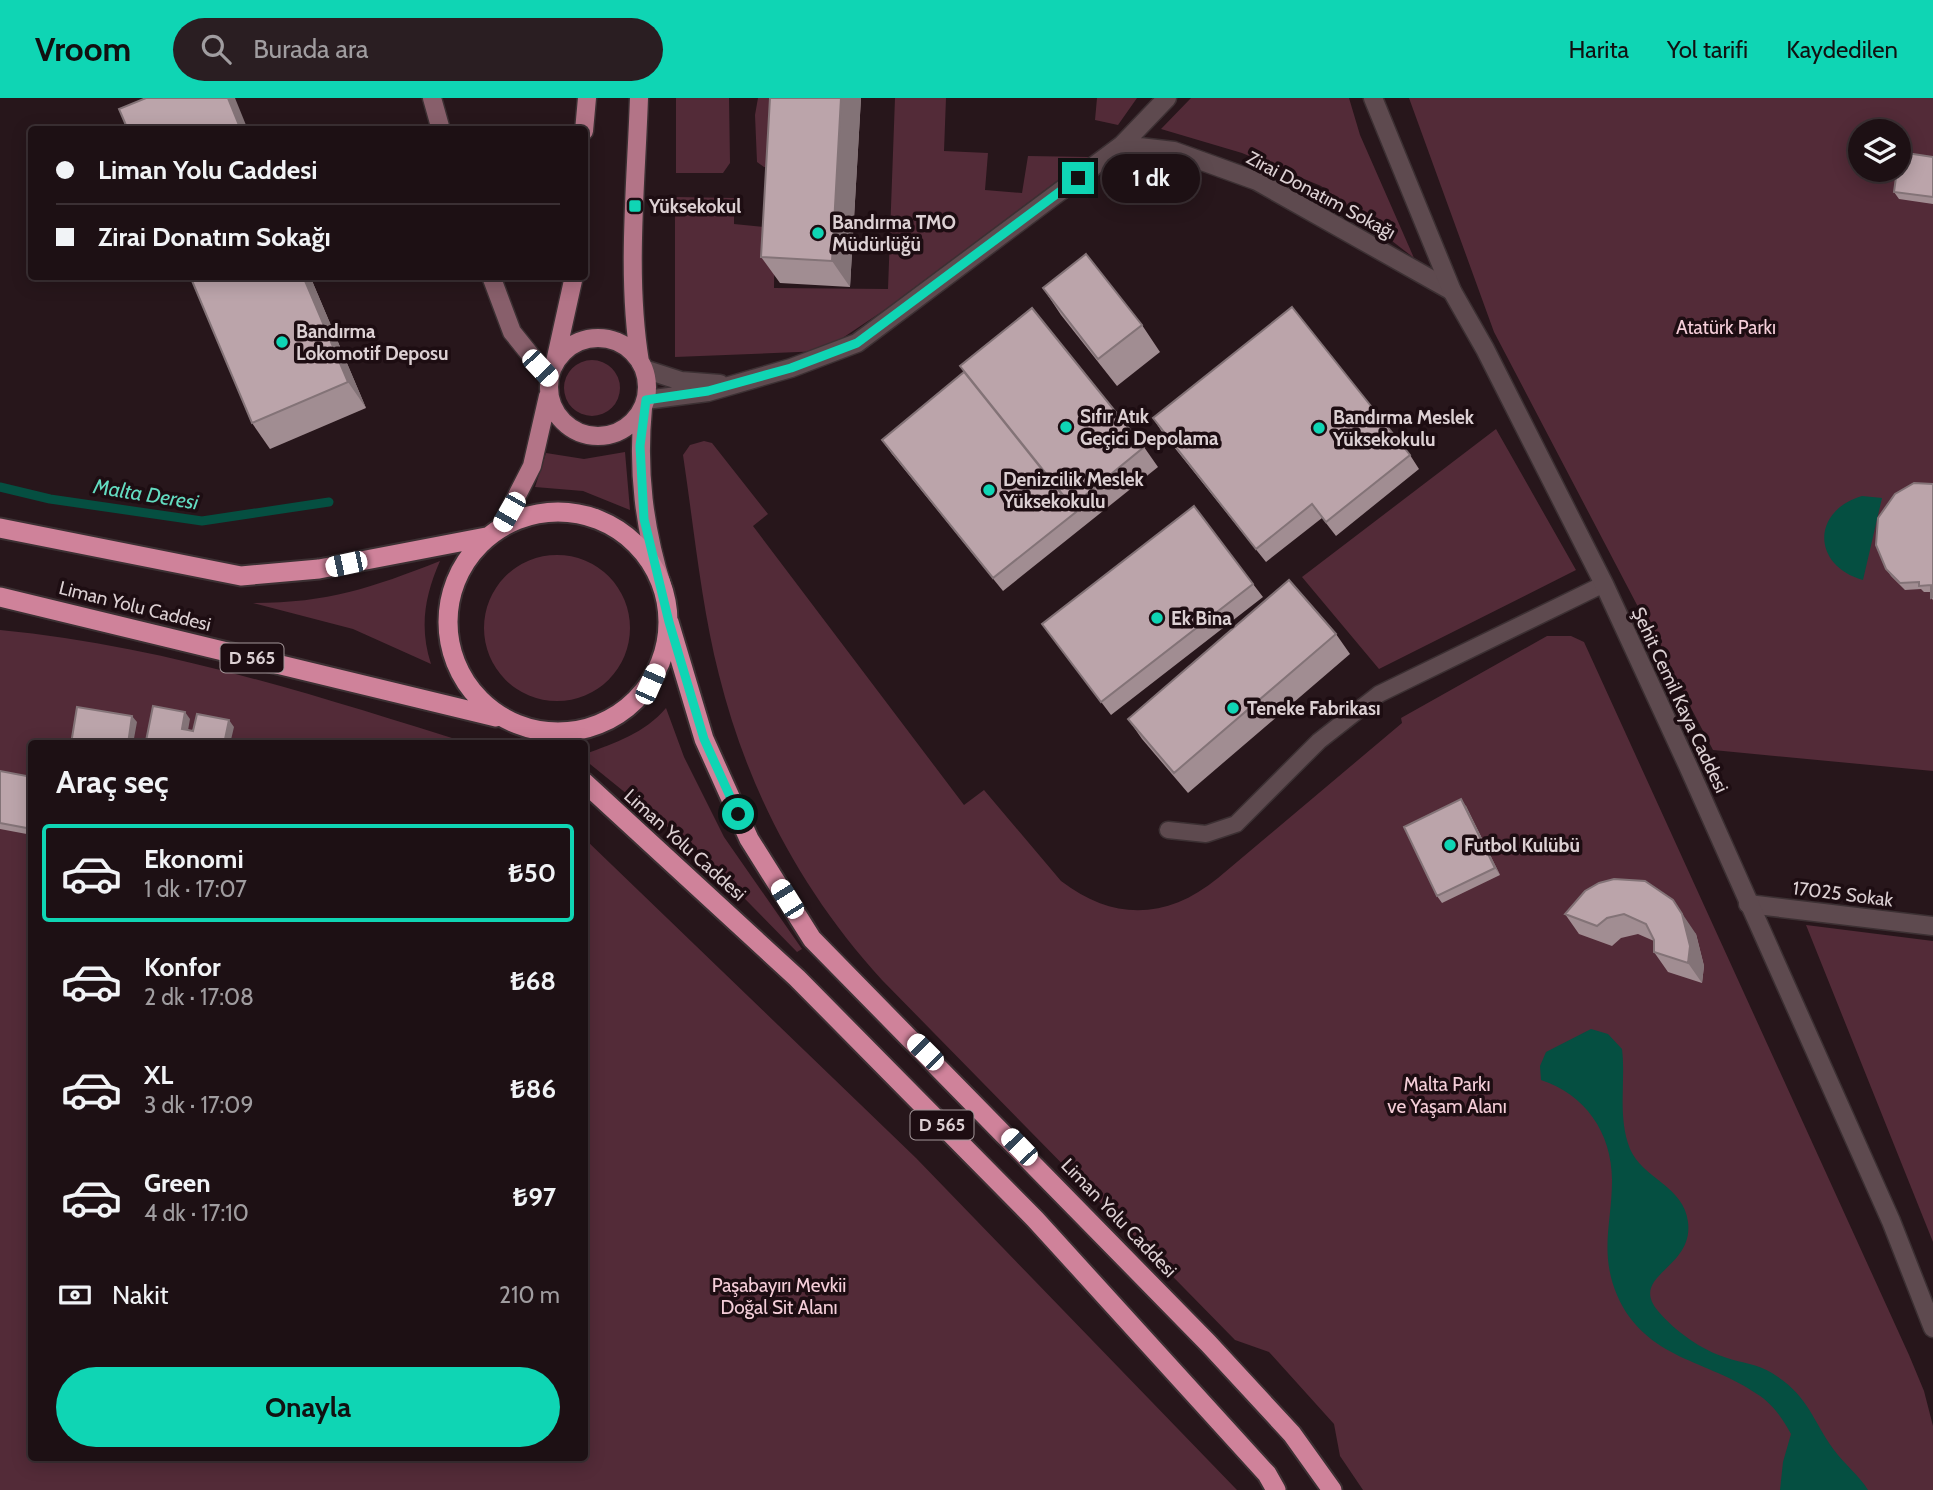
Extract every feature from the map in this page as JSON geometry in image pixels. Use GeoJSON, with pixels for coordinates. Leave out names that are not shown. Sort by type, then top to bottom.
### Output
{"type":"FeatureCollection","features":[{"type":"Feature","properties":{"kind":"highway","name":"D 565"},"geometry":{"type":"LineString","coordinates":[[0,527],[241,576],[320,569],[493,532],[525,516],[551,511],[578,513],[603,521],[636,545],[650,561],[663,589],[669,622],[664,654],[650,684],[627,709],[599,725],[541,737],[503,719],[476,697],[457,667],[448,633],[450,597],[463,564],[493,532]]}},
{"type":"Feature","properties":{"kind":"highway","name":"Liman Yolu Caddesi"},"geometry":{"type":"LineString","coordinates":[[0,597],[503,719]]}},
{"type":"Feature","properties":{"kind":"highway","name":"Liman Yolu Caddesi"},"geometry":{"type":"LineString","coordinates":[[669,622],[704,739],[749,839],[812,939],[1217,1353],[1292,1434],[1332,1490]]}},
{"type":"Feature","properties":{"kind":"highway","name":"Liman Yolu Caddesi"},"geometry":{"type":"LineString","coordinates":[[588,786],[797,978],[1035,1219],[1267,1474],[1276,1490]]}},
{"type":"Feature","properties":{"kind":"main road"},"geometry":{"type":"LineString","coordinates":[[432,98],[441,126]]}},
{"type":"Feature","properties":{"kind":"main road"},"geometry":{"type":"LineString","coordinates":[[584,126],[587,98]]}},
{"type":"Feature","properties":{"kind":"main road"},"geometry":{"type":"LineString","coordinates":[[639,98],[634,275],[635,328],[645,404],[640,446],[642,496],[652,554],[663,589]]}},
{"type":"Feature","properties":{"kind":"main road"},"geometry":{"type":"LineString","coordinates":[[492,280],[512,332],[551,376]]}},
{"type":"Feature","properties":{"kind":"main road"},"geometry":{"type":"LineString","coordinates":[[493,532],[532,466],[543,426],[551,376],[573,280]]}},
{"type":"Feature","properties":{"kind":"main road"},"geometry":{"type":"LineString","coordinates":[[642,366],[619,342],[604,338],[575,343],[551,376],[551,402],[559,418],[572,429],[587,436],[604,437],[620,432],[634,422],[645,404]]}},
{"type":"Feature","properties":{"kind":"street"},"geometry":{"type":"LineString","coordinates":[[645,404],[708,391],[791,368],[857,343],[1122,145],[1167,98]]}},
{"type":"Feature","properties":{"kind":"street","name":"Şehit Cemil Kaya Caddesi"},"geometry":{"type":"LineString","coordinates":[[1373,98],[1452,291],[1485,349],[1604,584],[1891,1221],[1933,1328]]}},
{"type":"Feature","properties":{"kind":"street","name":"Zirai Donatım Sokağı"},"geometry":{"type":"LineString","coordinates":[[1122,145],[1174,151],[1257,181],[1452,291]]}},
{"type":"Feature","properties":{"kind":"street"},"geometry":{"type":"LineString","coordinates":[[642,366],[681,381],[724,385]]}},
{"type":"Feature","properties":{"kind":"street","name":"17025 Sokak"},"geometry":{"type":"LineString","coordinates":[[1748,904],[1933,926]]}},
{"type":"Feature","properties":{"kind":"lane"},"geometry":{"type":"LineString","coordinates":[[1167,831],[1206,834],[1236,824],[1319,741],[1379,694],[1604,584]]}},
{"type":"Feature","properties":{"kind":"green space"},"geometry":{"type":"Polygon","coordinates":[[[676,98],[729,98],[730,163],[723,173],[676,173],[676,98]]]}},
{"type":"Feature","properties":{"kind":"green space"},"geometry":{"type":"Polygon","coordinates":[[[758,98],[784,98],[780,167],[764,167],[757,162],[755,115],[758,98]]]}},
{"type":"Feature","properties":{"kind":"green space"},"geometry":{"type":"Polygon","coordinates":[[[895,98],[946,98],[944,151],[988,153],[985,190],[1022,193],[1028,156],[1089,157],[886,309],[823,351],[675,357],[675,197],[734,198],[734,224],[775,228],[774,288],[888,289],[895,98]]]}},
{"type":"Feature","properties":{"kind":"green space"},"geometry":{"type":"Polygon","coordinates":[[[1097,98],[1137,98],[1118,125],[1095,120],[1097,98]]]}},
{"type":"Feature","properties":{"kind":"green space"},"geometry":{"type":"Polygon","coordinates":[[[1191,98],[1349,98],[1360,135],[1414,258],[1321,186],[1242,153],[1161,129],[1191,98]]]}},
{"type":"Feature","properties":{"kind":"green space","name":"Atatürk Parkı"},"geometry":{"type":"Polygon","coordinates":[[[1409,98],[1933,98],[1933,771],[1713,750],[1494,332],[1409,98]]]}},
{"type":"Feature","properties":{"kind":"green space"},"geometry":{"type":"Polygon","coordinates":[[[586,360],[598,360],[608,364],[616,372],[620,388],[616,404],[608,412],[598,416],[586,416],[576,412],[568,404],[564,394],[564,382],[568,372],[576,364],[586,360]]]}},
{"type":"Feature","properties":{"kind":"green space"},"geometry":{"type":"Polygon","coordinates":[[[1496,429],[1576,570],[1379,669],[1302,577],[1496,429]]]}},
{"type":"Feature","properties":{"kind":"green space","name":"Malta Parkı ve Yaşam Alanı"},"geometry":{"type":"Polygon","coordinates":[[[704,441],[712,443],[768,514],[753,526],[964,805],[984,790],[1061,881],[1081,894],[1120,909],[1160,908],[1199,892],[1402,723],[1401,718],[1547,636],[1571,636],[1584,642],[1924,1391],[1933,1426],[1933,1490],[1363,1490],[1340,1456],[1334,1424],[1269,1352],[1235,1340],[882,980],[827,912],[803,875],[781,838],[745,759],[719,675],[703,593],[683,455],[690,445],[704,441]]]}},
{"type":"Feature","properties":{"kind":"green space"},"geometry":{"type":"Polygon","coordinates":[[[625,452],[630,510],[583,491],[535,487],[546,453],[584,459],[625,452]]]}},
{"type":"Feature","properties":{"kind":"green space"},"geometry":{"type":"Polygon","coordinates":[[[557,555],[585,560],[609,576],[625,600],[630,628],[625,656],[609,680],[585,696],[557,701],[529,696],[505,680],[489,656],[484,628],[489,600],[505,576],[529,560],[557,555]]]}},
{"type":"Feature","properties":{"kind":"green space"},"geometry":{"type":"Polygon","coordinates":[[[440,561],[425,611],[425,637],[431,664],[353,629],[253,603],[327,597],[392,579],[440,561]]]}},
{"type":"Feature","properties":{"kind":"green space","name":"Paşabayırı Mevkii Doğal Sit Alanı"},"geometry":{"type":"Polygon","coordinates":[[[0,630],[120,647],[179,660],[297,691],[458,740],[28,740],[28,1461],[588,1461],[588,842],[916,1158],[1237,1490],[0,1490],[0,630]]]}},
{"type":"Feature","properties":{"kind":"green space"},"geometry":{"type":"Polygon","coordinates":[[[666,708],[684,757],[724,837],[802,949],[797,952],[701,854],[588,762],[588,753],[639,731],[666,708]]]}},
{"type":"Feature","properties":{"kind":"green space"},"geometry":{"type":"Polygon","coordinates":[[[1806,925],[1933,941],[1933,1242],[1806,925]]]}},
{"type":"Feature","properties":{"kind":"shaded area"},"geometry":{"type":"Polygon","coordinates":[[[1862,496],[1882,498],[1863,580],[1846,573],[1834,563],[1824,538],[1826,525],[1833,513],[1845,503],[1862,496]]]}},
{"type":"Feature","properties":{"kind":"shaded area"},"geometry":{"type":"Polygon","coordinates":[[[1591,1029],[1608,1034],[1622,1049],[1623,1112],[1630,1149],[1644,1168],[1679,1200],[1688,1222],[1687,1238],[1682,1251],[1656,1279],[1651,1289],[1651,1299],[1658,1311],[1680,1333],[1698,1345],[1717,1355],[1772,1373],[1794,1390],[1834,1450],[1868,1490],[1780,1490],[1783,1462],[1791,1434],[1781,1417],[1763,1398],[1738,1383],[1661,1346],[1629,1317],[1617,1295],[1609,1265],[1612,1180],[1607,1147],[1601,1131],[1583,1105],[1557,1086],[1541,1080],[1540,1066],[1546,1052],[1591,1029]]]}},
{"type":"Feature","properties":{"kind":"building"},"geometry":{"type":"Polygon","coordinates":[[[146,98],[228,98],[239,126],[126,126],[119,109],[146,98]]]}},
{"type":"Feature","properties":{"kind":"building","name":"Bandırma TMO Müdürlüğü"},"geometry":{"type":"Polygon","coordinates":[[[770,98],[841,98],[832,261],[761,257],[770,98]]]}},
{"type":"Feature","properties":{"kind":"building"},"geometry":{"type":"Polygon","coordinates":[[[1911,154],[1933,157],[1933,197],[1894,192],[1895,182],[1911,182],[1911,154]]]}},
{"type":"Feature","properties":{"kind":"building"},"geometry":{"type":"Polygon","coordinates":[[[1086,254],[1142,325],[1098,359],[1043,288],[1086,254]]]}},
{"type":"Feature","properties":{"kind":"building","name":"Bandırma Lokomotif Deposu"},"geometry":{"type":"Polygon","coordinates":[[[192,280],[305,280],[348,382],[252,423],[192,280]]]}},
{"type":"Feature","properties":{"kind":"building"},"geometry":{"type":"Polygon","coordinates":[[[1292,307],[1410,455],[1326,522],[1312,504],[1256,549],[1153,418],[1292,307]]]}},
{"type":"Feature","properties":{"kind":"building","name":"Sıfır Atık Geçici Depolama"},"geometry":{"type":"Polygon","coordinates":[[[1032,308],[1144,447],[1072,506],[960,366],[1032,308]]]}},
{"type":"Feature","properties":{"kind":"building","name":"Denizcilik Meslek Yüksekokulu"},"geometry":{"type":"Polygon","coordinates":[[[964,372],[1076,512],[993,578],[882,440],[964,372]]]}},
{"type":"Feature","properties":{"kind":"building"},"geometry":{"type":"Polygon","coordinates":[[[1914,483],[1933,484],[1931,598],[1931,585],[1919,586],[1919,582],[1900,583],[1886,569],[1876,545],[1878,518],[1895,494],[1914,483]]]}},
{"type":"Feature","properties":{"kind":"building","name":"Ek Bina"},"geometry":{"type":"Polygon","coordinates":[[[1194,506],[1253,584],[1101,702],[1042,624],[1194,506]]]}},
{"type":"Feature","properties":{"kind":"building","name":"Teneke Fabrikası"},"geometry":{"type":"Polygon","coordinates":[[[1289,580],[1336,634],[1174,773],[1128,719],[1289,580]]]}},
{"type":"Feature","properties":{"kind":"building"},"geometry":{"type":"Polygon","coordinates":[[[153,706],[185,712],[182,729],[193,731],[197,714],[229,720],[225,740],[146,740],[153,706]]]}},
{"type":"Feature","properties":{"kind":"building"},"geometry":{"type":"Polygon","coordinates":[[[77,707],[132,716],[129,740],[72,740],[77,707]]]}},
{"type":"Feature","properties":{"kind":"building"},"geometry":{"type":"Polygon","coordinates":[[[0,771],[28,776],[28,828],[0,823],[0,771]]]}},
{"type":"Feature","properties":{"kind":"building","name":"Futbol Kulübü"},"geometry":{"type":"Polygon","coordinates":[[[1461,799],[1495,868],[1437,896],[1404,827],[1461,799]]]}},
{"type":"Feature","properties":{"kind":"building"},"geometry":{"type":"Polygon","coordinates":[[[1614,879],[1645,881],[1673,900],[1682,914],[1690,946],[1688,963],[1654,952],[1654,940],[1646,924],[1624,914],[1607,918],[1597,926],[1565,914],[1585,891],[1614,879]]]}},
{"type":"Feature","properties":{"kind":"waterway","name":"Malta Deresi"},"geometry":{"type":"LineString","coordinates":[[0,487],[50,499],[202,521],[329,502]]}},
{"type":"Feature","properties":{"kind":"place","name":"Yüksekokul"},"geometry":{"type":"Point","coordinates":[635,206]}},
{"type":"Feature","properties":{"kind":"place","name":"Bandırma TMO Müdürlüğü"},"geometry":{"type":"Point","coordinates":[818,233]}},
{"type":"Feature","properties":{"kind":"place","name":"Bandırma Lokomotif Deposu"},"geometry":{"type":"Point","coordinates":[282,342]}},
{"type":"Feature","properties":{"kind":"place","name":"Sıfır Atık Geçici Depolama"},"geometry":{"type":"Point","coordinates":[1066,427]}},
{"type":"Feature","properties":{"kind":"place","name":"Bandırma Meslek Yüksekokulu"},"geometry":{"type":"Point","coordinates":[1319,428]}},
{"type":"Feature","properties":{"kind":"place","name":"Denizcilik Meslek Yüksekokulu"},"geometry":{"type":"Point","coordinates":[989,490]}},
{"type":"Feature","properties":{"kind":"place","name":"Ek Bina"},"geometry":{"type":"Point","coordinates":[1157,618]}},
{"type":"Feature","properties":{"kind":"place","name":"Teneke Fabrikası"},"geometry":{"type":"Point","coordinates":[1233,708]}},
{"type":"Feature","properties":{"kind":"place","name":"Futbol Kulübü"},"geometry":{"type":"Point","coordinates":[1450,845]}},
{"type":"Feature","properties":{"kind":"route"},"geometry":{"type":"LineString","coordinates":[[738,814],[704,739],[669,622],[644,519],[640,446],[646,400],[708,391],[791,368],[857,343],[1078,178]]}}]}
